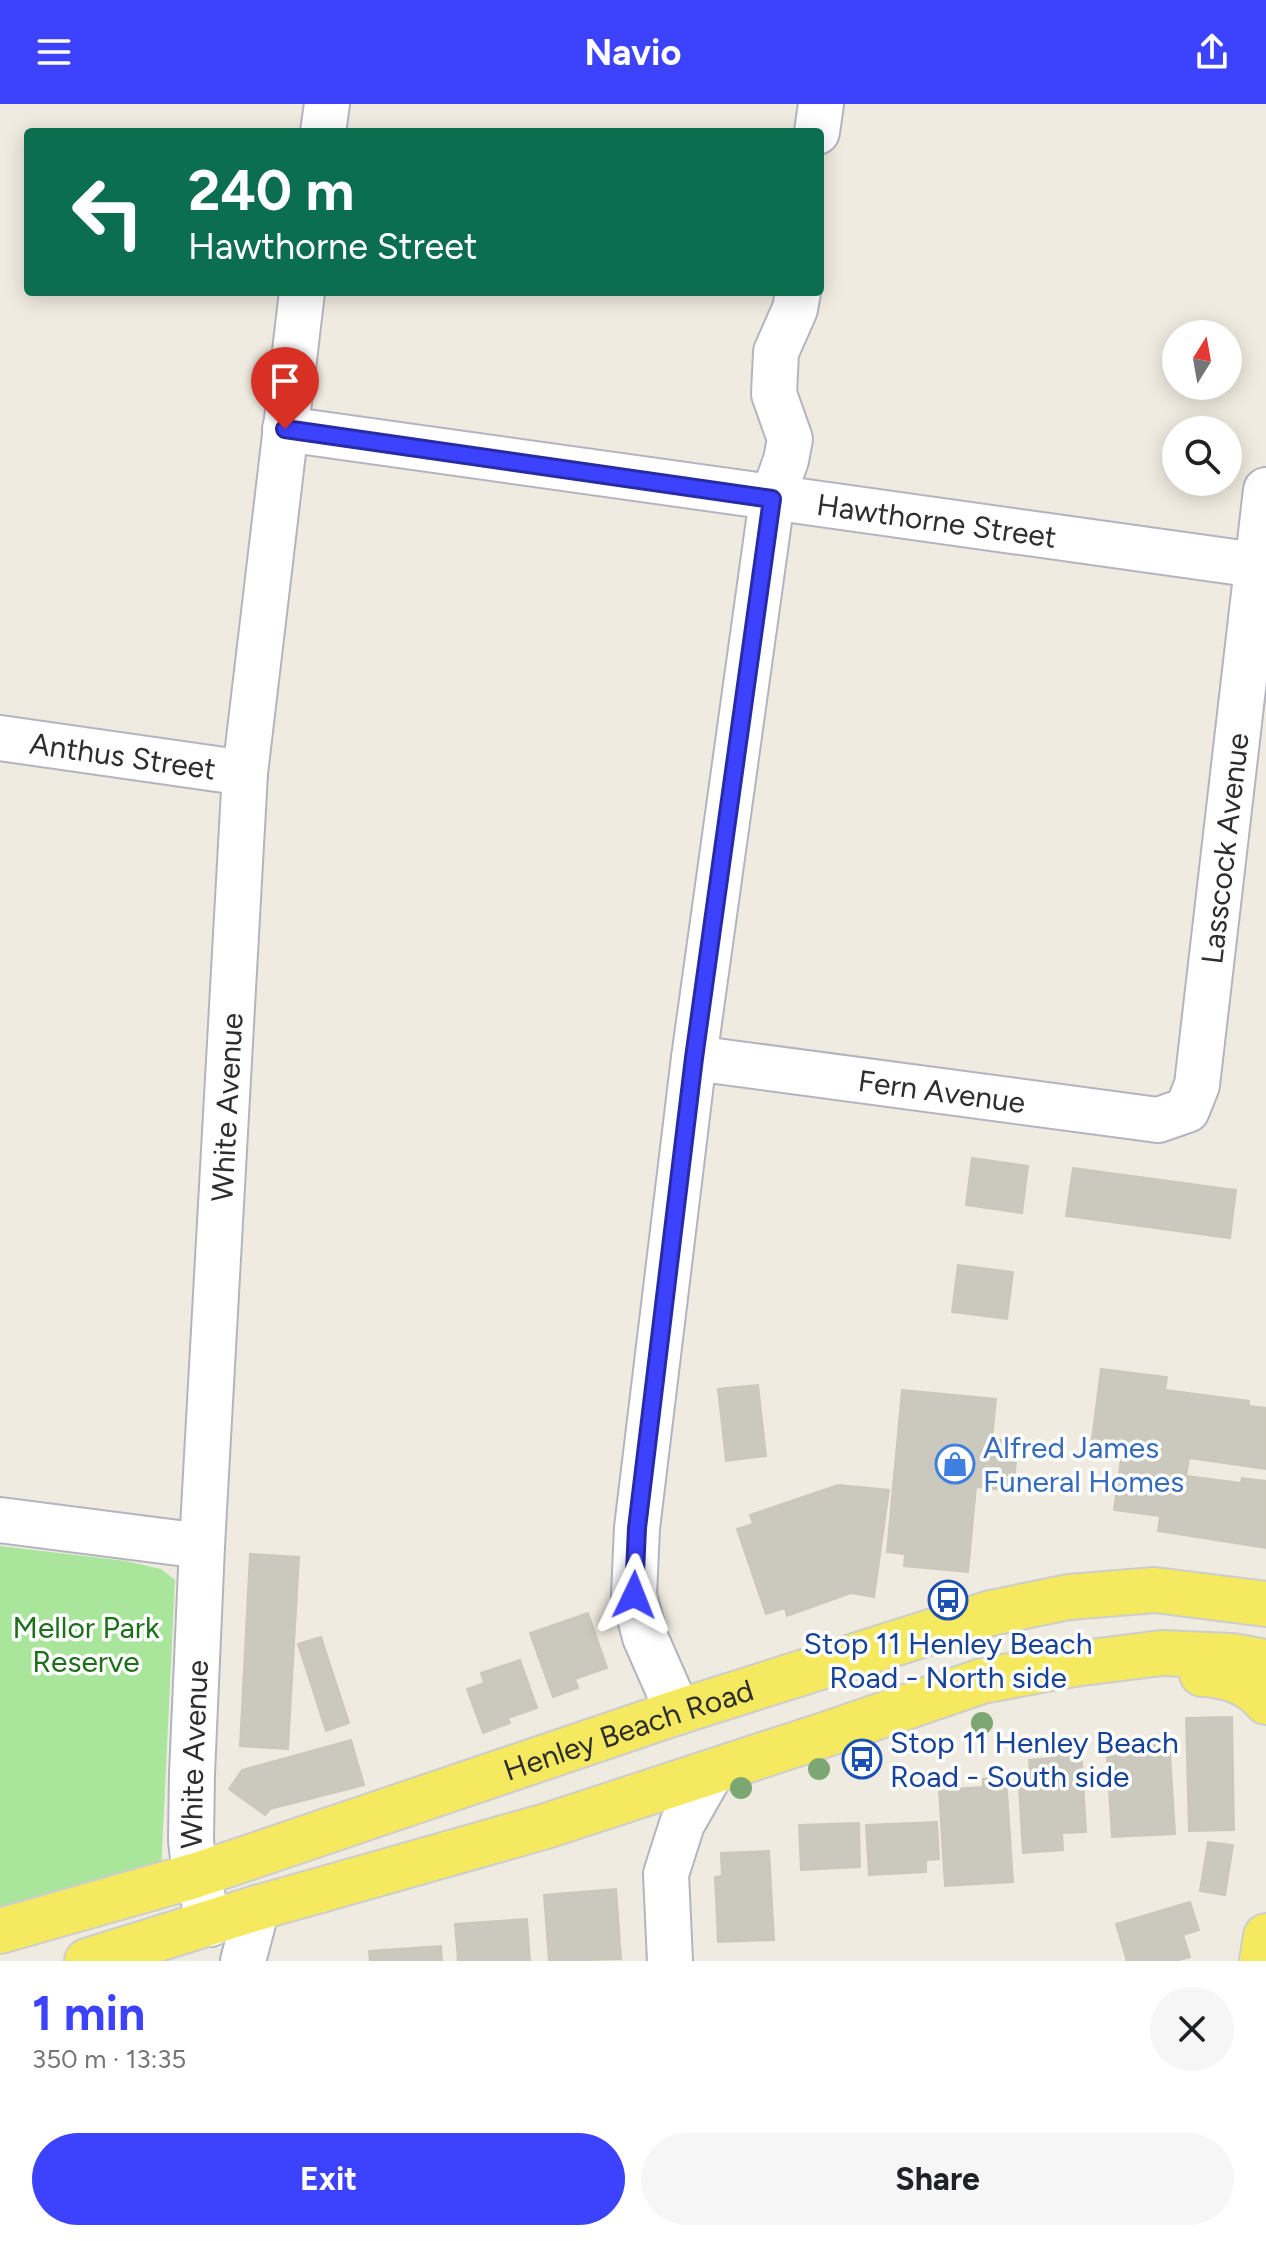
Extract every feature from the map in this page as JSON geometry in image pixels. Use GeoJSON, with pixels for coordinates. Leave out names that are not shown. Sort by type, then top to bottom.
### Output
{"type":"FeatureCollection","features":[{"type":"Feature","properties":{"kind":"main road","name":"Henley Beach Road"},"geometry":{"type":"LineString","coordinates":[[0,1931],[197,1875],[678,1712],[991,1613],[1069,1597],[1155,1590],[1266,1604]]}},
{"type":"Feature","properties":{"kind":"main road"},"geometry":{"type":"LineString","coordinates":[[87,1961],[257,1908],[546,1826],[982,1681],[1074,1664],[1162,1653],[1232,1656],[1266,1662]]}},
{"type":"Feature","properties":{"kind":"main road"},"geometry":{"type":"LineString","coordinates":[[982,1681],[1078,1672],[1217,1674],[1245,1682],[1266,1702]]}},
{"type":"Feature","properties":{"kind":"main road"},"geometry":{"type":"LineString","coordinates":[[1262,1961],[1266,1936]]}},
{"type":"Feature","properties":{"kind":"street"},"geometry":{"type":"LineString","coordinates":[[324,128],[327,104]]}},
{"type":"Feature","properties":{"kind":"street"},"geometry":{"type":"LineString","coordinates":[[818,128],[821,104]]}},
{"type":"Feature","properties":{"kind":"street","name":"White Avenue"},"geometry":{"type":"LineString","coordinates":[[210,1924],[191,1841],[192,1787],[202,1546],[245,773],[302,296]]}},
{"type":"Feature","properties":{"kind":"street"},"geometry":{"type":"LineString","coordinates":[[678,1712],[645,1637],[634,1595],[637,1528],[694,1058],[772,499],[790,439],[774,394],[776,352],[795,309],[797,296]]}},
{"type":"Feature","properties":{"kind":"street","name":"Hawthorne Street"},"geometry":{"type":"LineString","coordinates":[[285,429],[1256,565]]}},
{"type":"Feature","properties":{"kind":"street","name":"Lasscock Avenue"},"geometry":{"type":"LineString","coordinates":[[1187,1110],[1197,1085],[1266,490]]}},
{"type":"Feature","properties":{"kind":"street","name":"Anthus Street"},"geometry":{"type":"LineString","coordinates":[[0,738],[245,773]]}},
{"type":"Feature","properties":{"kind":"street","name":"Fern Avenue"},"geometry":{"type":"LineString","coordinates":[[694,1058],[1158,1120],[1187,1110]]}},
{"type":"Feature","properties":{"kind":"street"},"geometry":{"type":"LineString","coordinates":[[0,1520],[202,1546]]}},
{"type":"Feature","properties":{"kind":"street"},"geometry":{"type":"LineString","coordinates":[[670,1961],[666,1874],[682,1824],[711,1773]]}},
{"type":"Feature","properties":{"kind":"street"},"geometry":{"type":"LineString","coordinates":[[243,1961],[257,1908]]}},
{"type":"Feature","properties":{"kind":"green space","name":"Mellor Park Reserve"},"geometry":{"type":"Polygon","coordinates":[[[0,1546],[126,1561],[161,1569],[175,1580],[161,1872],[0,1922],[0,1546]]]}},
{"type":"Feature","properties":{"kind":"building"},"geometry":{"type":"Polygon","coordinates":[[[972,1158],[1028,1166],[1022,1213],[966,1205],[972,1158]]]}},
{"type":"Feature","properties":{"kind":"building"},"geometry":{"type":"Polygon","coordinates":[[[1073,1168],[1236,1190],[1230,1238],[1066,1216],[1073,1168]]]}},
{"type":"Feature","properties":{"kind":"building"},"geometry":{"type":"Polygon","coordinates":[[[958,1265],[1013,1272],[1007,1319],[952,1312],[958,1265]]]}},
{"type":"Feature","properties":{"kind":"building"},"geometry":{"type":"Polygon","coordinates":[[[1101,1369],[1167,1377],[1165,1390],[1249,1401],[1249,1406],[1266,1408],[1266,1469],[1189,1458],[1186,1476],[1241,1483],[1242,1478],[1266,1481],[1266,1548],[1158,1531],[1160,1516],[1114,1510],[1121,1459],[1090,1455],[1101,1369]]]}},
{"type":"Feature","properties":{"kind":"building"},"geometry":{"type":"Polygon","coordinates":[[[758,1385],[766,1456],[726,1461],[718,1389],[758,1385]]]}},
{"type":"Feature","properties":{"kind":"building","name":"Alfred James Funeral Homes"},"geometry":{"type":"Polygon","coordinates":[[[902,1390],[996,1399],[992,1439],[1018,1442],[1013,1491],[976,1487],[968,1572],[904,1566],[905,1554],[887,1552],[902,1390]]]}},
{"type":"Feature","properties":{"kind":"building"},"geometry":{"type":"Polygon","coordinates":[[[838,1485],[889,1490],[874,1597],[851,1593],[787,1616],[785,1608],[766,1614],[737,1529],[753,1524],[750,1515],[838,1485]]]}},
{"type":"Feature","properties":{"kind":"building"},"geometry":{"type":"Polygon","coordinates":[[[250,1554],[299,1557],[288,1749],[240,1746],[250,1554]]]}},
{"type":"Feature","properties":{"kind":"building"},"geometry":{"type":"Polygon","coordinates":[[[588,1613],[607,1668],[575,1679],[578,1688],[553,1697],[530,1633],[588,1613]]]}},
{"type":"Feature","properties":{"kind":"building"},"geometry":{"type":"Polygon","coordinates":[[[321,1637],[349,1723],[326,1731],[298,1644],[321,1637]]]}},
{"type":"Feature","properties":{"kind":"building"},"geometry":{"type":"Polygon","coordinates":[[[520,1660],[537,1708],[508,1718],[510,1723],[483,1733],[467,1689],[484,1683],[481,1673],[520,1660]]]}},
{"type":"Feature","properties":{"kind":"building"},"geometry":{"type":"Polygon","coordinates":[[[1232,1717],[1234,1830],[1189,1831],[1186,1718],[1232,1717]]]}},
{"type":"Feature","properties":{"kind":"building"},"geometry":{"type":"Polygon","coordinates":[[[351,1740],[364,1785],[270,1809],[265,1815],[229,1789],[242,1770],[351,1740]]]}},
{"type":"Feature","properties":{"kind":"building"},"geometry":{"type":"Polygon","coordinates":[[[1158,1741],[1158,1754],[1170,1753],[1175,1834],[1112,1837],[1107,1757],[1116,1756],[1115,1743],[1158,1741]]]}},
{"type":"Feature","properties":{"kind":"building"},"geometry":{"type":"Polygon","coordinates":[[[1081,1749],[1086,1832],[1062,1833],[1063,1850],[1023,1853],[1019,1787],[1031,1786],[1029,1760],[1052,1758],[1052,1751],[1081,1749]]]}},
{"type":"Feature","properties":{"kind":"building"},"geometry":{"type":"Polygon","coordinates":[[[1006,1777],[1013,1882],[945,1886],[939,1790],[983,1787],[983,1779],[1006,1777]]]}},
{"type":"Feature","properties":{"kind":"building"},"geometry":{"type":"Polygon","coordinates":[[[937,1822],[939,1859],[926,1860],[926,1872],[869,1875],[866,1825],[937,1822]]]}},
{"type":"Feature","properties":{"kind":"building"},"geometry":{"type":"Polygon","coordinates":[[[859,1823],[860,1867],[801,1870],[799,1825],[859,1823]]]}},
{"type":"Feature","properties":{"kind":"building"},"geometry":{"type":"Polygon","coordinates":[[[1208,1842],[1233,1845],[1225,1895],[1200,1891],[1208,1842]]]}},
{"type":"Feature","properties":{"kind":"building"},"geometry":{"type":"Polygon","coordinates":[[[769,1851],[774,1940],[718,1942],[715,1877],[722,1876],[721,1853],[769,1851]]]}},
{"type":"Feature","properties":{"kind":"building"},"geometry":{"type":"Polygon","coordinates":[[[616,1889],[621,1959],[549,1961],[544,1895],[616,1889]]]}},
{"type":"Feature","properties":{"kind":"building"},"geometry":{"type":"Polygon","coordinates":[[[1190,1902],[1199,1930],[1183,1935],[1190,1957],[1175,1961],[1127,1961],[1116,1924],[1190,1902]]]}},
{"type":"Feature","properties":{"kind":"building"},"geometry":{"type":"Polygon","coordinates":[[[527,1919],[530,1961],[458,1961],[455,1924],[527,1919]]]}},
{"type":"Feature","properties":{"kind":"building"},"geometry":{"type":"Polygon","coordinates":[[[441,1946],[442,1961],[370,1961],[369,1951],[441,1946]]]}},
{"type":"Feature","properties":{"kind":"place","name":"Alfred James Funeral Homes"},"geometry":{"type":"Point","coordinates":[955,1464]}},
{"type":"Feature","properties":{"kind":"place","name":"Stop 11 Henley Beach Road - North side"},"geometry":{"type":"Point","coordinates":[948,1600]}},
{"type":"Feature","properties":{"kind":"place","name":"Stop 11 Henley Beach Road - South side"},"geometry":{"type":"Point","coordinates":[862,1759]}},
{"type":"Feature","properties":{"kind":"route"},"geometry":{"type":"LineString","coordinates":[[285,429],[772,499],[694,1058],[637,1528],[634,1595]]}}]}
